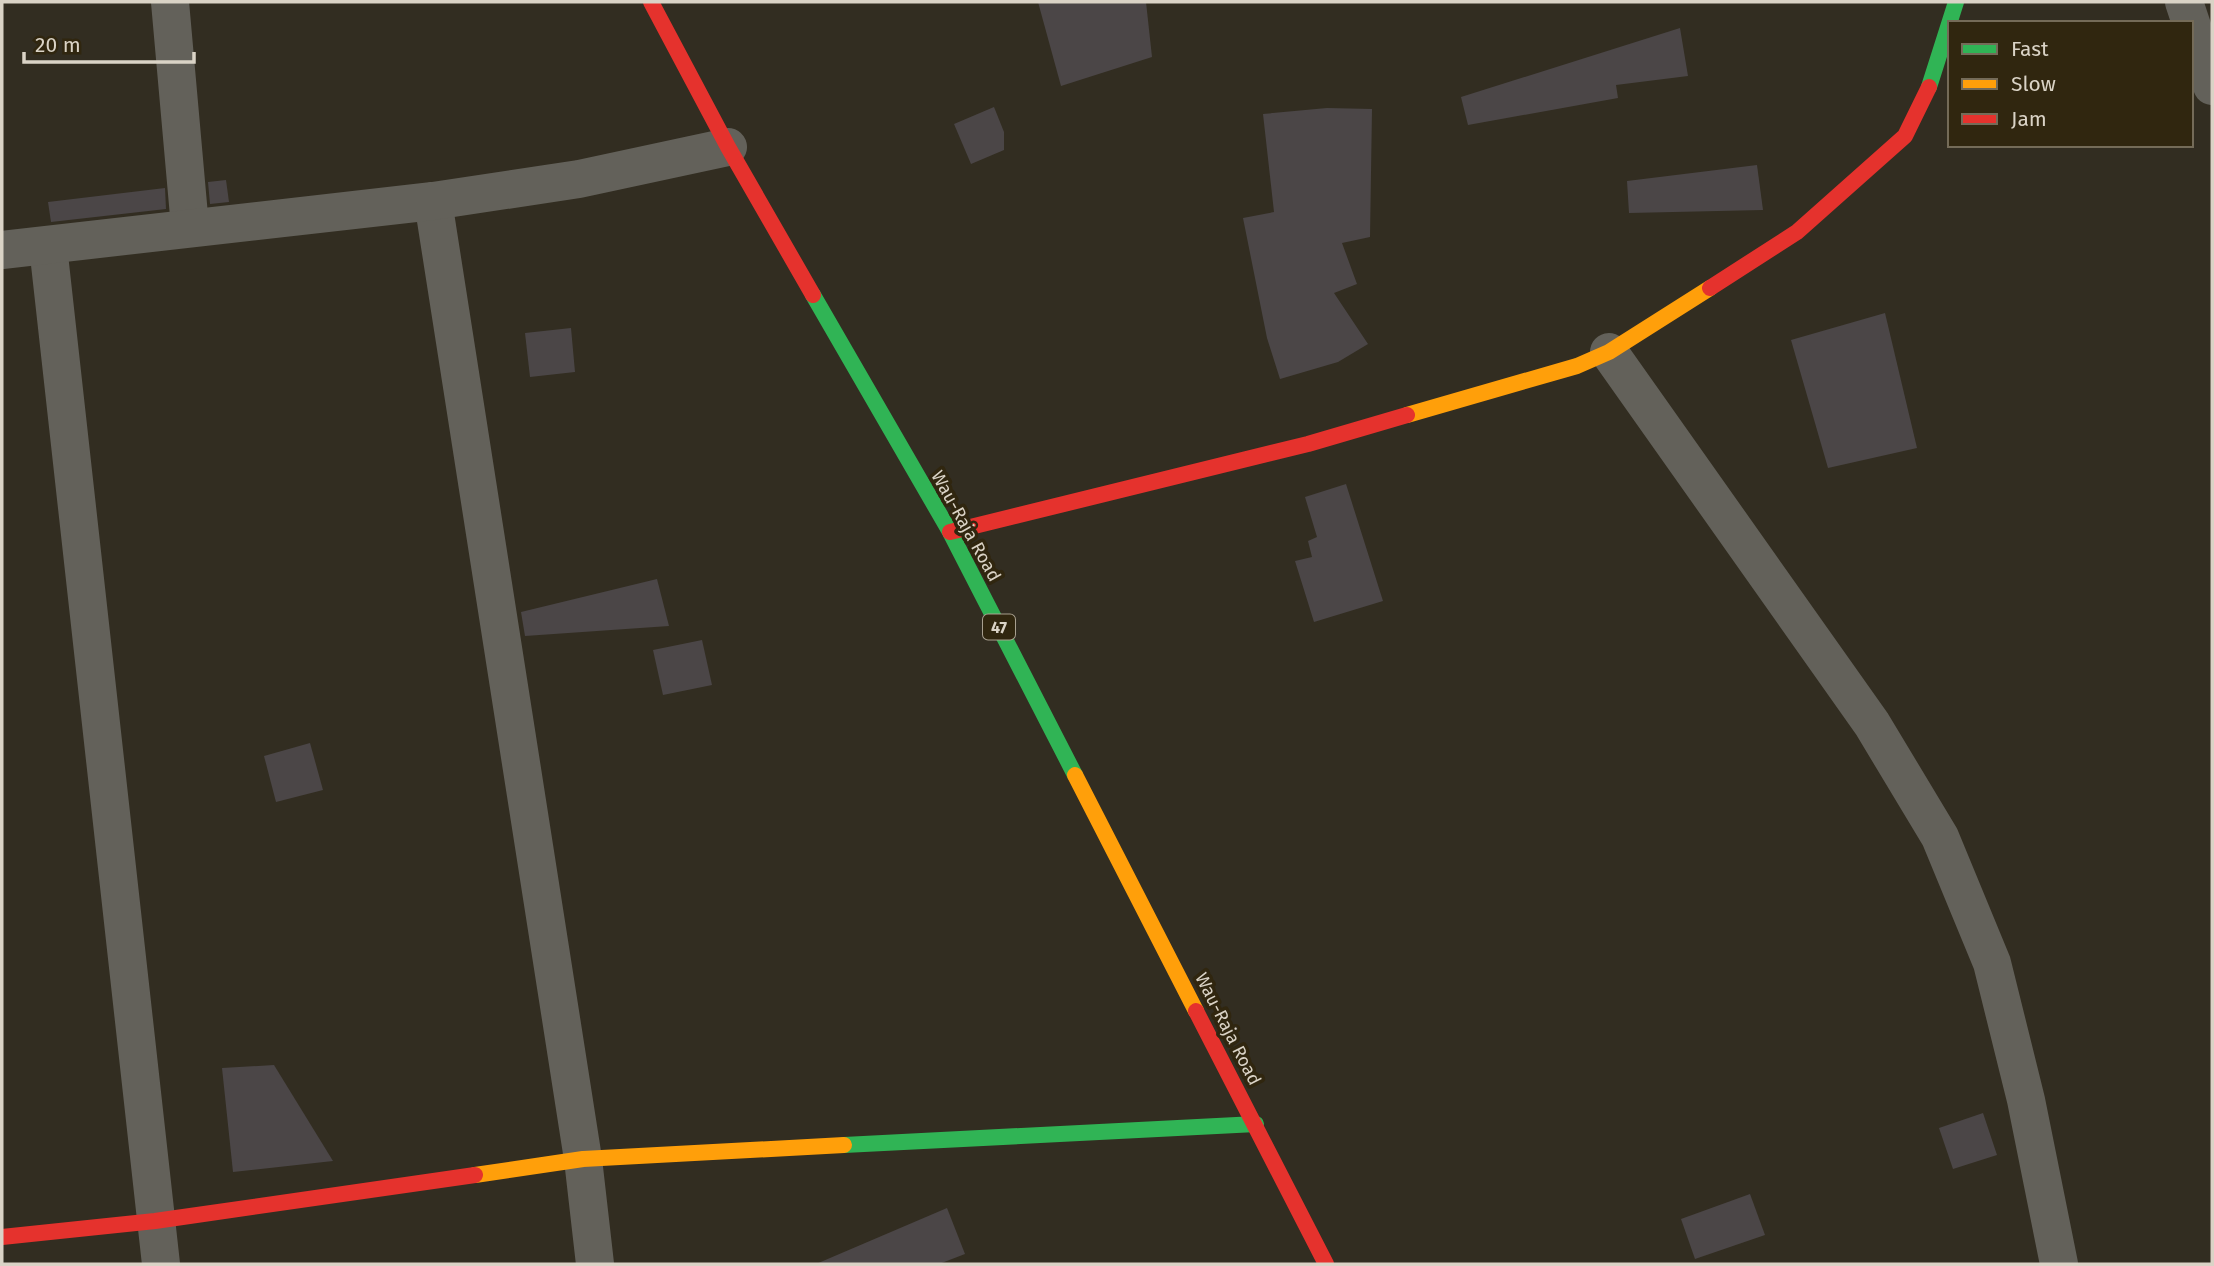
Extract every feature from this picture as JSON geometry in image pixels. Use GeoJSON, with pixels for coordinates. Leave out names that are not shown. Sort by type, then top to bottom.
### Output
{"type":"FeatureCollection","features":[{"type":"Feature","properties":{"kind":"street"},"geometry":{"type":"LineString","coordinates":[[170,2],[190,227]]}},
{"type":"Feature","properties":{"kind":"street","name":"Wau-Raja Road"},"geometry":{"type":"LineString","coordinates":[[651,2],[728,147],[950,532],[1326,1264]]}},
{"type":"Feature","properties":{"kind":"street"},"geometry":{"type":"LineString","coordinates":[[1950,21],[1956,2]]}},
{"type":"Feature","properties":{"kind":"street"},"geometry":{"type":"LineString","coordinates":[[2191,3],[2212,86]]}},
{"type":"Feature","properties":{"kind":"street"},"geometry":{"type":"LineString","coordinates":[[950,532],[1308,444],[1577,366],[1609,352],[1797,232],[1905,136],[1932,82],[1948,29]]}},
{"type":"Feature","properties":{"kind":"street"},"geometry":{"type":"LineString","coordinates":[[2,250],[433,201],[579,179],[728,147]]}},
{"type":"Feature","properties":{"kind":"street"},"geometry":{"type":"LineString","coordinates":[[433,201],[583,1158],[595,1264]]}},
{"type":"Feature","properties":{"kind":"street"},"geometry":{"type":"LineString","coordinates":[[48,246],[161,1264]]}},
{"type":"Feature","properties":{"kind":"street"},"geometry":{"type":"LineString","coordinates":[[1609,352],[1872,724],[1940,837],[1992,963],[2026,1100],[2059,1264]]}},
{"type":"Feature","properties":{"kind":"street"},"geometry":{"type":"LineString","coordinates":[[2,1237],[155,1221],[583,1158],[1256,1124]]}},
{"type":"Feature","properties":{"kind":"building"},"geometry":{"type":"Polygon","coordinates":[[[1038,2],[1146,2],[1152,57],[1061,86],[1038,2]]]}},
{"type":"Feature","properties":{"kind":"building"},"geometry":{"type":"Polygon","coordinates":[[[1680,28],[1688,76],[1616,85],[1618,98],[1468,125],[1461,97],[1680,28]]]}},
{"type":"Feature","properties":{"kind":"building"},"geometry":{"type":"Polygon","coordinates":[[[994,107],[1004,132],[1004,150],[971,164],[954,124],[994,107]]]}},
{"type":"Feature","properties":{"kind":"building"},"geometry":{"type":"Polygon","coordinates":[[[1327,108],[1372,109],[1370,237],[1342,243],[1357,284],[1334,293],[1368,344],[1338,362],[1280,379],[1267,338],[1243,218],[1274,212],[1263,114],[1327,108]]]}},
{"type":"Feature","properties":{"kind":"building"},"geometry":{"type":"Polygon","coordinates":[[[1757,165],[1763,210],[1629,213],[1627,181],[1757,165]]]}},
{"type":"Feature","properties":{"kind":"building"},"geometry":{"type":"Polygon","coordinates":[[[226,180],[229,202],[210,204],[208,182],[226,180]]]}},
{"type":"Feature","properties":{"kind":"building"},"geometry":{"type":"Polygon","coordinates":[[[165,188],[166,209],[51,222],[48,202],[165,188]]]}},
{"type":"Feature","properties":{"kind":"building"},"geometry":{"type":"Polygon","coordinates":[[[1885,313],[1917,448],[1828,468],[1791,340],[1885,313]]]}},
{"type":"Feature","properties":{"kind":"building"},"geometry":{"type":"Polygon","coordinates":[[[571,328],[575,372],[530,377],[525,333],[571,328]]]}},
{"type":"Feature","properties":{"kind":"building"},"geometry":{"type":"Polygon","coordinates":[[[1346,484],[1383,601],[1314,622],[1295,561],[1312,557],[1308,541],[1317,537],[1305,497],[1346,484]]]}},
{"type":"Feature","properties":{"kind":"building"},"geometry":{"type":"Polygon","coordinates":[[[657,579],[669,626],[525,636],[521,612],[657,579]]]}},
{"type":"Feature","properties":{"kind":"building"},"geometry":{"type":"Polygon","coordinates":[[[702,640],[712,685],[663,695],[653,650],[702,640]]]}},
{"type":"Feature","properties":{"kind":"building"},"geometry":{"type":"Polygon","coordinates":[[[310,743],[323,790],[276,802],[264,756],[310,743]]]}},
{"type":"Feature","properties":{"kind":"building"},"geometry":{"type":"Polygon","coordinates":[[[274,1065],[333,1161],[233,1172],[222,1068],[274,1065]]]}},
{"type":"Feature","properties":{"kind":"building"},"geometry":{"type":"Polygon","coordinates":[[[1983,1113],[1997,1155],[1953,1169],[1939,1128],[1983,1113]]]}},
{"type":"Feature","properties":{"kind":"building"},"geometry":{"type":"Polygon","coordinates":[[[1750,1194],[1765,1235],[1695,1259],[1681,1219],[1750,1194]]]}},
{"type":"Feature","properties":{"kind":"building"},"geometry":{"type":"Polygon","coordinates":[[[947,1208],[965,1254],[939,1264],[816,1264],[947,1208]]]}},
{"type":"Feature","properties":{"kind":"traffic: fast"},"geometry":{"type":"LineString","coordinates":[[1950,21],[1956,2]]}},
{"type":"Feature","properties":{"kind":"traffic: fast"},"geometry":{"type":"LineString","coordinates":[[1929,87],[1948,27]]}},
{"type":"Feature","properties":{"kind":"traffic: fast"},"geometry":{"type":"LineString","coordinates":[[813,295],[950,532],[1075,775]]}},
{"type":"Feature","properties":{"kind":"traffic: fast"},"geometry":{"type":"LineString","coordinates":[[844,1145],[1256,1124]]}},
{"type":"Feature","properties":{"kind":"traffic: slow"},"geometry":{"type":"LineString","coordinates":[[1407,415],[1577,366],[1609,352],[1710,288]]}},
{"type":"Feature","properties":{"kind":"traffic: slow"},"geometry":{"type":"LineString","coordinates":[[1075,775],[1196,1011]]}},
{"type":"Feature","properties":{"kind":"traffic: slow"},"geometry":{"type":"LineString","coordinates":[[475,1175],[583,1159],[844,1145]]}},
{"type":"Feature","properties":{"kind":"traffic: jam"},"geometry":{"type":"LineString","coordinates":[[651,2],[728,147],[813,295]]}},
{"type":"Feature","properties":{"kind":"traffic: jam"},"geometry":{"type":"LineString","coordinates":[[1710,288],[1797,232],[1905,136],[1929,87]]}},
{"type":"Feature","properties":{"kind":"traffic: jam"},"geometry":{"type":"LineString","coordinates":[[950,532],[1308,444],[1407,415]]}},
{"type":"Feature","properties":{"kind":"traffic: jam"},"geometry":{"type":"LineString","coordinates":[[1196,1011],[1326,1264]]}},
{"type":"Feature","properties":{"kind":"traffic: jam"},"geometry":{"type":"LineString","coordinates":[[2,1237],[155,1221],[475,1175]]}}]}
